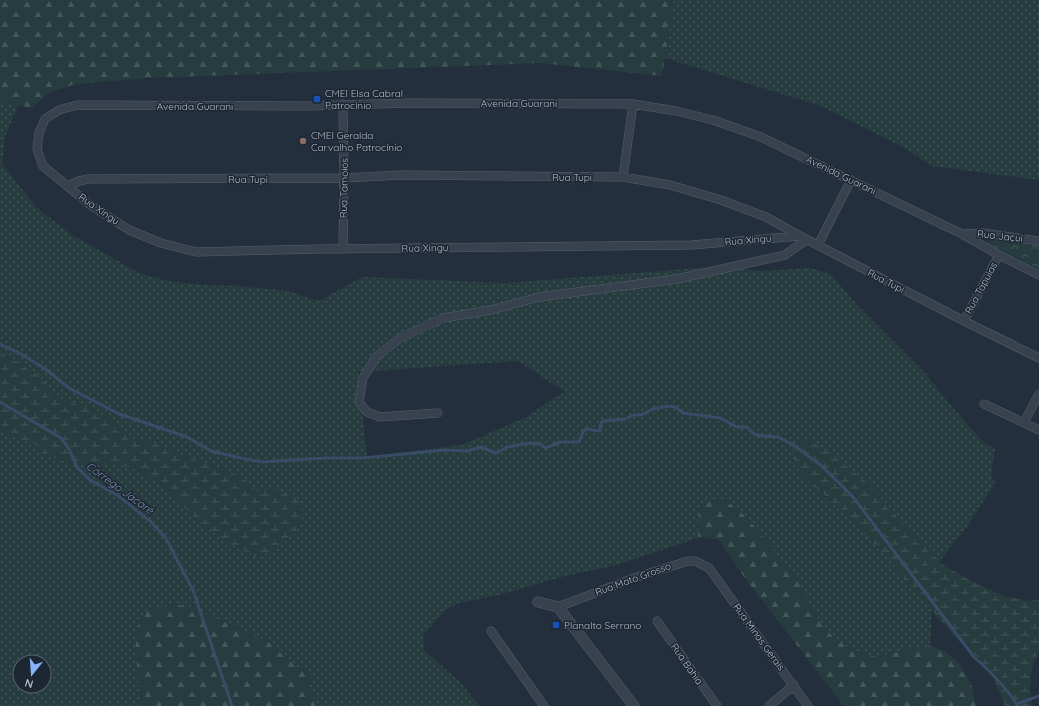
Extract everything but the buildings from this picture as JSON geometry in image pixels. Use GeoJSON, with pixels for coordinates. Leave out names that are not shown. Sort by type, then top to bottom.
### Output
{"type":"FeatureCollection","features":[{"type":"Feature","properties":{"kind":"street","name":"Avenida Guarani"},"geometry":{"type":"LineString","coordinates":[[67,186],[43,166],[37,149],[39,133],[45,119],[58,110],[77,105],[309,106],[408,103],[632,104],[676,111],[713,120],[761,137],[962,234],[1039,275]]}},
{"type":"Feature","properties":{"kind":"street","name":"Rua Tamoios"},"geometry":{"type":"LineString","coordinates":[[343,104],[343,249]]}},
{"type":"Feature","properties":{"kind":"street"},"geometry":{"type":"LineString","coordinates":[[623,177],[632,104]]}},
{"type":"Feature","properties":{"kind":"street","name":"Rua Tupi"},"geometry":{"type":"LineString","coordinates":[[67,186],[79,180],[88,179],[344,178],[401,175],[623,177],[670,186],[721,200],[766,217],[803,238],[1039,358]]}},
{"type":"Feature","properties":{"kind":"street"},"geometry":{"type":"LineString","coordinates":[[818,245],[851,180]]}},
{"type":"Feature","properties":{"kind":"street","name":"Rua Xingu"},"geometry":{"type":"LineString","coordinates":[[67,186],[89,204],[129,230],[161,243],[196,252],[691,245],[803,238]]}},
{"type":"Feature","properties":{"kind":"street","name":"Rua Jaçuí"},"geometry":{"type":"LineString","coordinates":[[962,234],[983,233],[1039,241]]}},
{"type":"Feature","properties":{"kind":"street"},"geometry":{"type":"LineString","coordinates":[[438,413],[380,417],[367,412],[359,402],[363,378],[377,356],[400,338],[443,318],[490,310],[539,297],[677,279],[785,255],[803,238]]}},
{"type":"Feature","properties":{"kind":"street","name":"Rua Tapuias"},"geometry":{"type":"LineString","coordinates":[[964,321],[999,255]]}},
{"type":"Feature","properties":{"kind":"street"},"geometry":{"type":"LineString","coordinates":[[1024,422],[1039,394]]}},
{"type":"Feature","properties":{"kind":"street"},"geometry":{"type":"LineString","coordinates":[[984,404],[1039,430]]}},
{"type":"Feature","properties":{"kind":"street","name":"Rua Mato Grosso"},"geometry":{"type":"LineString","coordinates":[[558,607],[637,576],[688,560],[695,561],[709,568]]}},
{"type":"Feature","properties":{"kind":"street","name":"Rua Minas Gerais"},"geometry":{"type":"LineString","coordinates":[[709,568],[808,706]]}},
{"type":"Feature","properties":{"kind":"street"},"geometry":{"type":"LineString","coordinates":[[538,602],[558,607],[629,704]]}},
{"type":"Feature","properties":{"kind":"street","name":"Rua Bahia"},"geometry":{"type":"LineString","coordinates":[[657,621],[717,706]]}},
{"type":"Feature","properties":{"kind":"street"},"geometry":{"type":"LineString","coordinates":[[491,631],[544,706]]}},
{"type":"Feature","properties":{"kind":"street"},"geometry":{"type":"LineString","coordinates":[[768,706],[794,685]]}},
{"type":"Feature","properties":{"kind":"green space"},"geometry":{"type":"Polygon","coordinates":[[[0,0],[674,0],[662,76],[541,63],[148,78],[76,84],[48,93],[32,108],[0,101],[0,0]]]}},
{"type":"Feature","properties":{"kind":"green space"},"geometry":{"type":"Polygon","coordinates":[[[674,0],[1039,0],[1039,180],[931,166],[905,148],[821,106],[665,58],[674,0]]]}},
{"type":"Feature","properties":{"kind":"green space"},"geometry":{"type":"Polygon","coordinates":[[[0,101],[18,105],[5,137],[2,164],[36,207],[72,235],[139,273],[168,281],[201,285],[237,286],[288,291],[315,300],[321,300],[362,277],[506,283],[713,267],[762,271],[810,268],[830,274],[858,306],[927,375],[947,401],[983,442],[995,449],[991,475],[995,483],[966,528],[939,562],[915,537],[871,486],[852,472],[820,493],[845,514],[890,560],[906,583],[932,610],[930,646],[909,649],[876,657],[849,649],[832,636],[814,614],[795,576],[753,525],[740,511],[725,500],[699,507],[698,538],[613,566],[565,576],[499,595],[459,603],[447,609],[423,635],[424,650],[459,681],[480,706],[316,706],[308,669],[298,668],[267,641],[186,605],[165,606],[138,679],[142,698],[140,706],[0,706],[0,431],[38,446],[35,450],[72,464],[113,463],[137,470],[158,483],[199,521],[226,542],[274,551],[298,530],[303,512],[274,488],[261,492],[253,488],[242,477],[177,453],[154,442],[133,439],[103,415],[86,406],[67,402],[51,391],[41,377],[0,352],[0,101]],[[518,361],[358,372],[367,457],[461,445],[527,417],[553,398],[565,392],[518,361]]]}},
{"type":"Feature","properties":{"kind":"green space"},"geometry":{"type":"Polygon","coordinates":[[[989,239],[1039,245],[1039,269],[987,243],[989,239]]]}},
{"type":"Feature","properties":{"kind":"green space"},"geometry":{"type":"Polygon","coordinates":[[[0,352],[41,377],[51,391],[67,402],[86,406],[103,415],[133,439],[154,442],[177,453],[242,477],[253,488],[261,492],[274,488],[296,496],[303,512],[298,530],[274,551],[256,557],[226,542],[199,521],[158,483],[137,470],[113,463],[72,464],[35,451],[38,446],[0,431],[0,352]]]}},
{"type":"Feature","properties":{"kind":"green space"},"geometry":{"type":"Polygon","coordinates":[[[801,440],[810,441],[829,452],[871,486],[915,537],[944,566],[1002,595],[1028,601],[1039,600],[1039,651],[1031,671],[1030,687],[1032,706],[1005,706],[993,676],[977,657],[959,641],[926,603],[906,583],[890,560],[845,514],[800,473],[796,466],[794,451],[801,440]]]}},
{"type":"Feature","properties":{"kind":"green space"},"geometry":{"type":"Polygon","coordinates":[[[717,498],[725,500],[740,511],[753,525],[795,576],[815,614],[832,636],[849,649],[876,657],[909,649],[930,646],[945,651],[958,662],[966,674],[972,687],[976,706],[844,706],[744,577],[719,540],[703,537],[698,538],[699,507],[717,498]]]}},
{"type":"Feature","properties":{"kind":"green space"},"geometry":{"type":"Polygon","coordinates":[[[186,605],[267,641],[298,668],[308,669],[316,706],[140,706],[142,698],[138,679],[135,637],[139,621],[147,610],[165,606],[186,605]]]}},
{"type":"Feature","properties":{"kind":"waterway"},"geometry":{"type":"LineString","coordinates":[[0,344],[21,354],[44,368],[69,388],[119,414],[187,437],[211,451],[262,462],[326,458],[363,458],[444,450],[467,451],[481,447],[497,453],[507,447],[530,443],[540,444],[546,448],[560,442],[579,442],[583,432],[586,429],[600,431],[601,423],[603,421],[625,419],[634,415],[641,415],[653,409],[669,406],[675,407],[683,413],[720,418],[737,427],[747,427],[754,434],[761,436],[778,437],[792,444],[822,466],[853,497],[974,657],[998,680],[1018,706]]}},
{"type":"Feature","properties":{"kind":"waterway","name":"Córrego Jacaré"},"geometry":{"type":"LineString","coordinates":[[0,402],[61,438],[69,449],[77,467],[90,480],[117,495],[150,521],[165,537],[193,590],[232,706]]}},
{"type":"Feature","properties":{"kind":"waterway"},"geometry":{"type":"LineString","coordinates":[[1017,704],[1039,696]]}},
{"type":"Feature","properties":{"kind":"place","name":"CMEI Elsa Cabral Patrocínio"},"geometry":{"type":"Point","coordinates":[317,99]}},
{"type":"Feature","properties":{"kind":"place","name":"CMEI Geralda Carvalho Patrocínio"},"geometry":{"type":"Point","coordinates":[303,141]}},
{"type":"Feature","properties":{"kind":"place","name":"Planalto Serrano"},"geometry":{"type":"Point","coordinates":[556,625]}}]}
